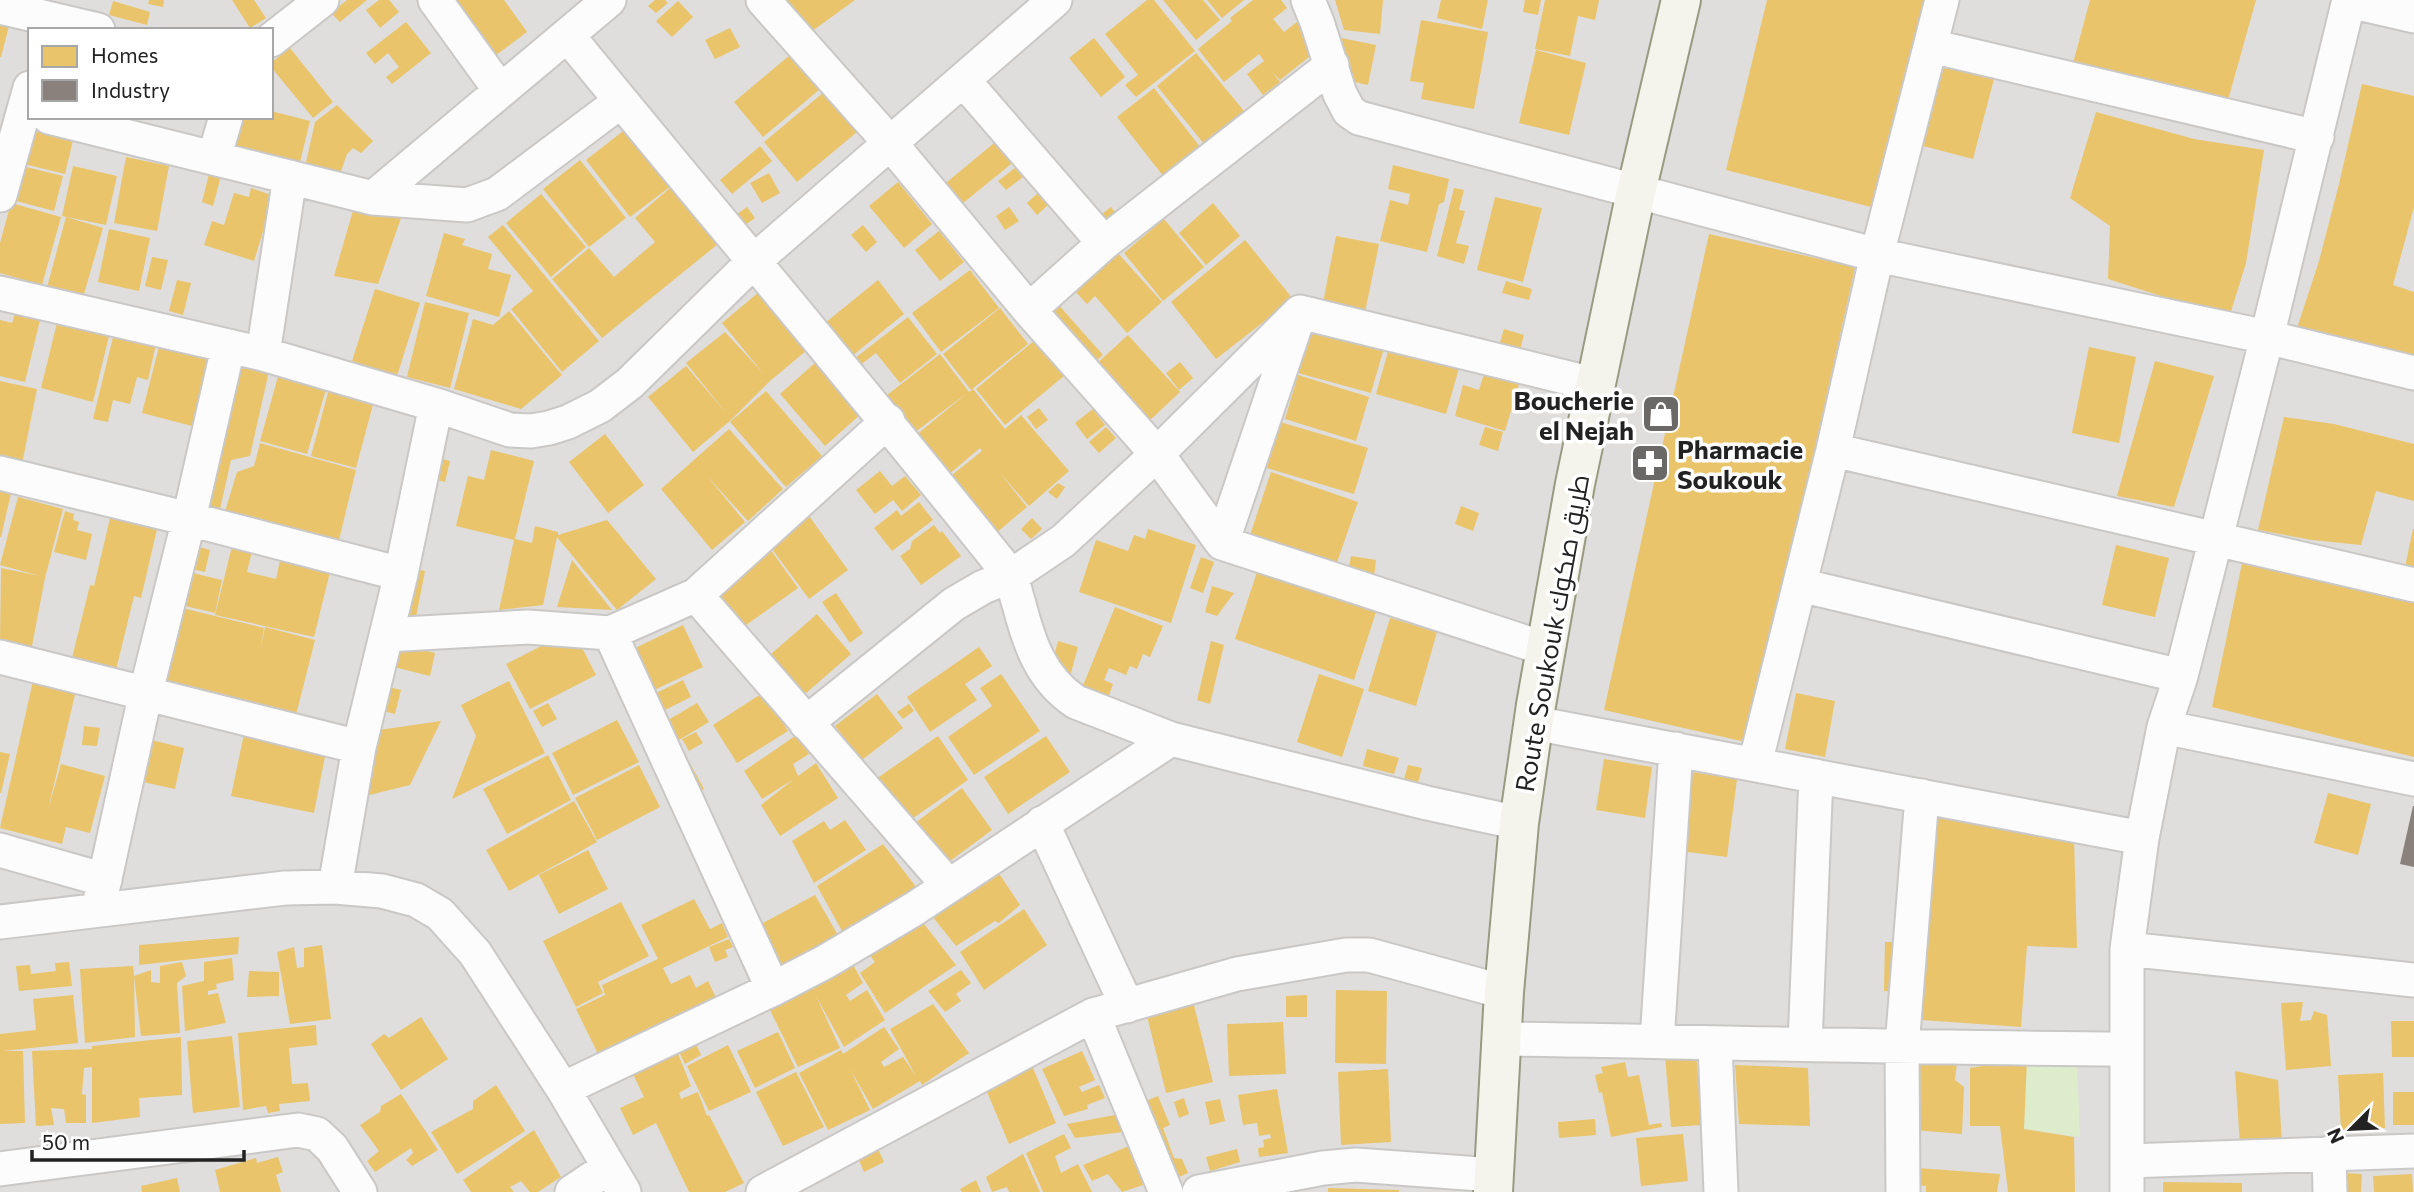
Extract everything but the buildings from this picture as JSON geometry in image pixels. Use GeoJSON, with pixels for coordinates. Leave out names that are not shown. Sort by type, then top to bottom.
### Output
{"type":"FeatureCollection","features":[{"type":"Feature","properties":{"kind":"street"},"geometry":{"type":"LineString","coordinates":[[435,0],[500,90]]}},
{"type":"Feature","properties":{"kind":"street"},"geometry":{"type":"LineString","coordinates":[[373,198],[610,0]]}},
{"type":"Feature","properties":{"kind":"street"},"geometry":{"type":"LineString","coordinates":[[763,0],[891,144],[1029,310],[1157,454],[1222,544],[1546,649]]}},
{"type":"Feature","properties":{"kind":"street"},"geometry":{"type":"LineString","coordinates":[[0,293],[263,354],[436,405],[510,430],[531,431],[568,422],[600,406],[630,383],[753,262],[1055,0]]}},
{"type":"Feature","properties":{"kind":"street"},"geometry":{"type":"LineString","coordinates":[[1308,0],[1340,94],[1349,111],[1359,118],[1877,255],[2267,337],[2414,373]]}},
{"type":"Feature","properties":{"kind":"street","name":"Route Soukouk طريق صكوك"},"geometry":{"type":"LineString","coordinates":[[1494,1184],[1504,992],[1519,823],[1534,723],[1575,484],[1636,192],[1681,0]]}},
{"type":"Feature","properties":{"kind":"street"},"geometry":{"type":"LineString","coordinates":[[1755,764],[1833,450],[1877,255],[1942,0]]}},
{"type":"Feature","properties":{"kind":"street"},"geometry":{"type":"LineString","coordinates":[[2414,16],[2349,1],[2181,676],[2164,727],[2143,838],[2127,949],[2127,1176],[2329,1153],[2414,1151]]}},
{"type":"Feature","properties":{"kind":"street"},"geometry":{"type":"LineString","coordinates":[[273,38],[310,4]]}},
{"type":"Feature","properties":{"kind":"street"},"geometry":{"type":"LineString","coordinates":[[0,7],[49,25],[78,28]]}},
{"type":"Feature","properties":{"kind":"street"},"geometry":{"type":"LineString","coordinates":[[568,36],[753,262],[888,421],[1011,576],[1029,642],[1037,660],[1065,695],[1076,702],[1171,739],[1427,803],[1519,823]]}},
{"type":"Feature","properties":{"kind":"street"},"geometry":{"type":"LineString","coordinates":[[1931,46],[2317,137]]}},
{"type":"Feature","properties":{"kind":"street"},"geometry":{"type":"LineString","coordinates":[[1029,310],[1104,243],[1332,65]]}},
{"type":"Feature","properties":{"kind":"street"},"geometry":{"type":"LineString","coordinates":[[964,81],[1104,243]]}},
{"type":"Feature","properties":{"kind":"street"},"geometry":{"type":"LineString","coordinates":[[76,119],[214,158],[373,198],[467,205],[497,194],[621,101]]}},
{"type":"Feature","properties":{"kind":"street"},"geometry":{"type":"LineString","coordinates":[[0,195],[28,119]]}},
{"type":"Feature","properties":{"kind":"street"},"geometry":{"type":"LineString","coordinates":[[214,158],[225,119]]}},
{"type":"Feature","properties":{"kind":"street"},"geometry":{"type":"LineString","coordinates":[[263,354],[290,177]]}},
{"type":"Feature","properties":{"kind":"street"},"geometry":{"type":"LineString","coordinates":[[1300,312],[1597,385]]}},
{"type":"Feature","properties":{"kind":"street"},"geometry":{"type":"LineString","coordinates":[[806,723],[954,604],[1011,576],[1063,541],[1157,454],[1300,312]]}},
{"type":"Feature","properties":{"kind":"street"},"geometry":{"type":"LineString","coordinates":[[1222,544],[1300,312]]}},
{"type":"Feature","properties":{"kind":"street"},"geometry":{"type":"LineString","coordinates":[[102,895],[146,692],[228,348]]}},
{"type":"Feature","properties":{"kind":"street"},"geometry":{"type":"LineString","coordinates":[[335,887],[359,747],[401,574],[436,405]]}},
{"type":"Feature","properties":{"kind":"street"},"geometry":{"type":"LineString","coordinates":[[386,635],[528,627],[610,633],[696,595],[888,421]]}},
{"type":"Feature","properties":{"kind":"street"},"geometry":{"type":"LineString","coordinates":[[1833,450],[2414,585]]}},
{"type":"Feature","properties":{"kind":"street"},"geometry":{"type":"LineString","coordinates":[[0,472],[401,574]]}},
{"type":"Feature","properties":{"kind":"street"},"geometry":{"type":"LineString","coordinates":[[1800,585],[2181,676]]}},
{"type":"Feature","properties":{"kind":"street"},"geometry":{"type":"LineString","coordinates":[[696,595],[948,885]]}},
{"type":"Feature","properties":{"kind":"street"},"geometry":{"type":"LineString","coordinates":[[610,633],[773,989]]}},
{"type":"Feature","properties":{"kind":"street"},"geometry":{"type":"LineString","coordinates":[[0,657],[359,747]]}},
{"type":"Feature","properties":{"kind":"street"},"geometry":{"type":"LineString","coordinates":[[1534,723],[2143,838]]}},
{"type":"Feature","properties":{"kind":"street"},"geometry":{"type":"LineString","coordinates":[[2164,727],[2414,779]]}},
{"type":"Feature","properties":{"kind":"street"},"geometry":{"type":"LineString","coordinates":[[563,1089],[825,962],[914,909],[1171,739]]}},
{"type":"Feature","properties":{"kind":"street"},"geometry":{"type":"LineString","coordinates":[[1657,1041],[1676,749]]}},
{"type":"Feature","properties":{"kind":"street"},"geometry":{"type":"LineString","coordinates":[[1805,1044],[1816,776]]}},
{"type":"Feature","properties":{"kind":"street"},"geometry":{"type":"LineString","coordinates":[[1903,1192],[1902,1047],[1922,796]]}},
{"type":"Feature","properties":{"kind":"street"},"geometry":{"type":"LineString","coordinates":[[1042,823],[1127,1006]]}},
{"type":"Feature","properties":{"kind":"street"},"geometry":{"type":"LineString","coordinates":[[0,850],[102,895]]}},
{"type":"Feature","properties":{"kind":"street"},"geometry":{"type":"LineString","coordinates":[[0,922],[102,895],[335,887],[382,891],[416,900],[440,914],[475,953],[563,1089],[616,1180],[572,1192]]}},
{"type":"Feature","properties":{"kind":"street"},"geometry":{"type":"LineString","coordinates":[[2127,949],[2414,980]]}},
{"type":"Feature","properties":{"kind":"street"},"geometry":{"type":"LineString","coordinates":[[762,1192],[805,1182],[1093,1015],[1237,974],[1346,955],[1369,955],[1504,992]]}},
{"type":"Feature","properties":{"kind":"street"},"geometry":{"type":"LineString","coordinates":[[1093,1015],[1166,1192]]}},
{"type":"Feature","properties":{"kind":"street"},"geometry":{"type":"LineString","coordinates":[[1502,1039],[2127,1049]]}},
{"type":"Feature","properties":{"kind":"street"},"geometry":{"type":"LineString","coordinates":[[1715,1044],[1721,1192]]}},
{"type":"Feature","properties":{"kind":"street"},"geometry":{"type":"LineString","coordinates":[[0,1169],[298,1130],[317,1134],[332,1147],[360,1192]]}},
{"type":"Feature","properties":{"kind":"street"},"geometry":{"type":"LineString","coordinates":[[2329,1153],[2330,1192]]}},
{"type":"Feature","properties":{"kind":"street"},"geometry":{"type":"LineString","coordinates":[[1199,1192],[1323,1168],[1356,1165],[1494,1184]]}},
{"type":"Feature","properties":{"kind":"shaded area"},"geometry":{"type":"Polygon","coordinates":[[[0,0],[2414,0],[2414,1192],[0,1192],[0,0]]]}},
{"type":"Feature","properties":{"kind":"green space"},"geometry":{"type":"Polygon","coordinates":[[[2026,1056],[2077,1063],[2080,1137],[2024,1129],[2026,1056]]]}},
{"type":"Feature","properties":{"kind":"place","name":"Boucherie el Nejah"},"geometry":{"type":"Point","coordinates":[1661,414]}},
{"type":"Feature","properties":{"kind":"place","name":"Pharmacie Soukouk"},"geometry":{"type":"Point","coordinates":[1650,463]}}]}
